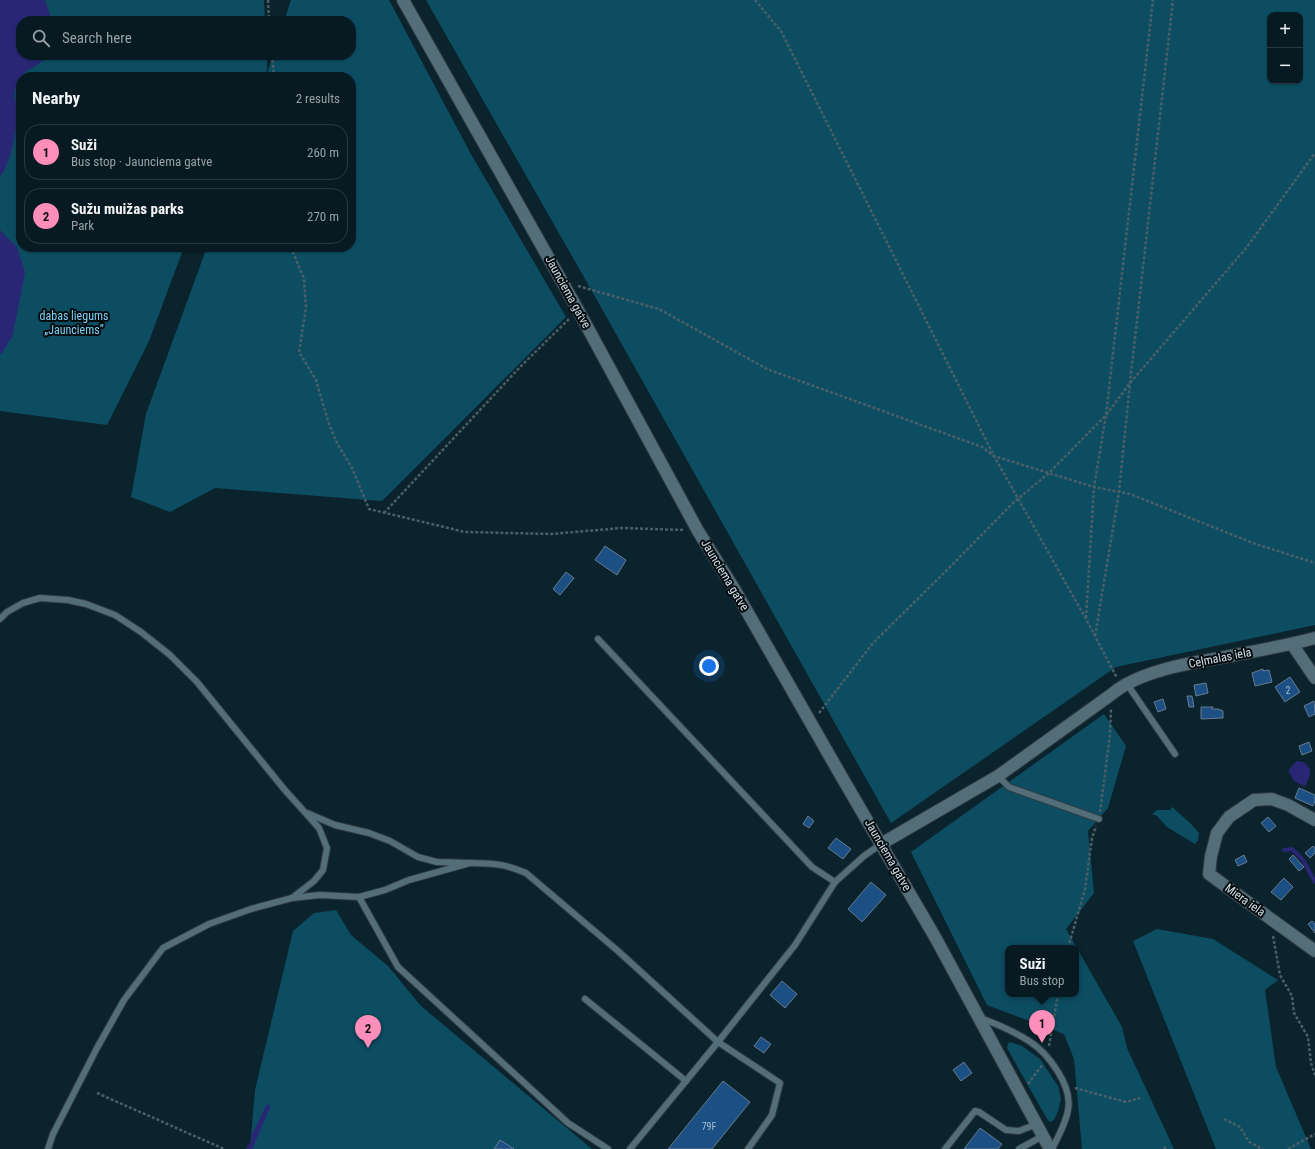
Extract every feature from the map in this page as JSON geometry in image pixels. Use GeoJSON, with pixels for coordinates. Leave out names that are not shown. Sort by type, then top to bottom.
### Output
{"type":"FeatureCollection","features":[{"type":"Feature","properties":{"kind":"main road","name":"Jaunciema gatve"},"geometry":{"type":"LineString","coordinates":[[403,0],[578,310],[698,531],[733,587],[935,937],[1051,1149]]}},
{"type":"Feature","properties":{"kind":"main road","name":"Ceļmalas iela"},"geometry":{"type":"LineString","coordinates":[[881,844],[998,776],[1120,688],[1168,668],[1292,644],[1315,638]]}},
{"type":"Feature","properties":{"kind":"main road"},"geometry":{"type":"LineString","coordinates":[[1292,644],[1315,678]]}},
{"type":"Feature","properties":{"kind":"main road","name":"Miera iela"},"geometry":{"type":"LineString","coordinates":[[1315,820],[1288,805],[1272,799],[1254,800],[1229,817],[1217,833],[1211,856],[1209,874],[1315,951]]}},
{"type":"Feature","properties":{"kind":"lane"},"geometry":{"type":"LineString","coordinates":[[0,619],[6,612],[23,603],[40,598],[68,600],[86,604],[115,615],[141,632],[170,655],[197,682],[284,789],[319,828],[327,848],[323,870],[314,881],[292,898]]}},
{"type":"Feature","properties":{"kind":"lane"},"geometry":{"type":"LineString","coordinates":[[598,639],[812,866],[835,882]]}},
{"type":"Feature","properties":{"kind":"lane"},"geometry":{"type":"LineString","coordinates":[[1120,688],[1176,754]]}},
{"type":"Feature","properties":{"kind":"lane"},"geometry":{"type":"LineString","coordinates":[[998,776],[1009,787],[1099,819]]}},
{"type":"Feature","properties":{"kind":"lane"},"geometry":{"type":"LineString","coordinates":[[307,813],[335,825],[369,833],[390,841],[418,857],[438,862],[494,863],[512,867],[526,873],[618,952],[718,1042],[780,1083],[772,1115],[748,1149]]}},
{"type":"Feature","properties":{"kind":"lane"},"geometry":{"type":"LineString","coordinates":[[630,1149],[795,945],[835,882],[864,856],[881,844]]}},
{"type":"Feature","properties":{"kind":"lane"},"geometry":{"type":"LineString","coordinates":[[48,1149],[97,1048],[124,1000],[163,948],[209,924],[251,909],[292,898],[320,895],[359,897],[385,890],[409,880],[470,863]]}},
{"type":"Feature","properties":{"kind":"lane"},"geometry":{"type":"LineString","coordinates":[[359,897],[398,967],[568,1123],[608,1149]]}},
{"type":"Feature","properties":{"kind":"lane"},"geometry":{"type":"LineString","coordinates":[[585,999],[686,1081]]}},
{"type":"Feature","properties":{"kind":"lane"},"geometry":{"type":"LineString","coordinates":[[980,1018],[1002,1026],[1030,1042],[1058,1071],[1065,1085],[1069,1098],[1068,1110],[1051,1149]]}},
{"type":"Feature","properties":{"kind":"lane"},"geometry":{"type":"LineString","coordinates":[[945,1149],[975,1111],[979,1112],[1006,1130],[1019,1131],[1036,1124]]}},
{"type":"Feature","properties":{"kind":"lane"},"geometry":{"type":"LineString","coordinates":[[1019,1149],[1043,1136]]}},
{"type":"Feature","properties":{"kind":"path"},"geometry":{"type":"LineString","coordinates":[[268,0],[269,16]]}},
{"type":"Feature","properties":{"kind":"path"},"geometry":{"type":"LineString","coordinates":[[755,0],[781,31],[994,456],[1086,618],[1120,688],[1110,735],[1099,819],[1092,838],[1085,889],[1069,945]]}},
{"type":"Feature","properties":{"kind":"path"},"geometry":{"type":"LineString","coordinates":[[1086,618],[1094,487],[1106,415],[1153,0]]}},
{"type":"Feature","properties":{"kind":"path"},"geometry":{"type":"LineString","coordinates":[[1095,636],[1119,492],[1173,0]]}},
{"type":"Feature","properties":{"kind":"path"},"geometry":{"type":"LineString","coordinates":[[272,60],[274,72]]}},
{"type":"Feature","properties":{"kind":"path"},"geometry":{"type":"LineString","coordinates":[[811,723],[824,708],[873,642],[1018,498],[1048,473],[1106,415],[1130,383],[1247,246],[1315,152]]}},
{"type":"Feature","properties":{"kind":"path"},"geometry":{"type":"LineString","coordinates":[[294,252],[304,279],[306,308],[299,352],[316,380],[329,424],[337,443],[352,468],[369,509],[465,532],[551,534],[622,528],[698,531]]}},
{"type":"Feature","properties":{"kind":"path"},"geometry":{"type":"LineString","coordinates":[[562,282],[659,309],[767,369],[982,447],[994,456],[1094,487],[1130,494],[1252,543],[1315,563]]}},
{"type":"Feature","properties":{"kind":"path"},"geometry":{"type":"LineString","coordinates":[[384,513],[520,367],[578,310]]}},
{"type":"Feature","properties":{"kind":"path"},"geometry":{"type":"LineString","coordinates":[[1270,918],[1280,975],[1292,996],[1294,1013],[1308,1038],[1311,1063],[1315,1075]]}},
{"type":"Feature","properties":{"kind":"path"},"geometry":{"type":"LineString","coordinates":[[1065,1085],[1126,1102],[1140,1098]]}},
{"type":"Feature","properties":{"kind":"path"},"geometry":{"type":"LineString","coordinates":[[97,1093],[224,1149]]}},
{"type":"Feature","properties":{"kind":"path"},"geometry":{"type":"LineString","coordinates":[[1224,1120],[1240,1127],[1249,1142],[1263,1149]]}},
{"type":"Feature","properties":{"kind":"path"},"geometry":{"type":"LineString","coordinates":[[1288,1149],[1315,1134]]}},
{"type":"Feature","properties":{"kind":"path"},"geometry":{"type":"LineString","coordinates":[[1164,1149],[1167,1146]]}},
{"type":"Feature","properties":{"kind":"green space","name":"dabas liegums „Jaunciems”"},"geometry":{"type":"Polygon","coordinates":[[[0,0],[264,0],[265,16],[16,16],[16,60],[267,60],[267,71],[16,72],[16,252],[182,252],[149,341],[107,425],[0,411],[0,0]]]}},
{"type":"Feature","properties":{"kind":"green space"},"geometry":{"type":"Polygon","coordinates":[[[291,0],[389,0],[472,156],[566,317],[382,501],[215,488],[170,512],[131,497],[146,414],[205,252],[356,252],[356,72],[268,72],[271,60],[356,60],[356,16],[286,16],[291,0]]]}},
{"type":"Feature","properties":{"kind":"green space"},"geometry":{"type":"Polygon","coordinates":[[[426,0],[1315,0],[1315,625],[1116,667],[891,823],[593,293],[426,0]]]}},
{"type":"Feature","properties":{"kind":"green space"},"geometry":{"type":"Polygon","coordinates":[[[1104,714],[1126,746],[1108,808],[1088,831],[1094,893],[1066,929],[1075,945],[1005,945],[1005,997],[1079,997],[1079,952],[1122,1027],[1127,1048],[1174,1149],[1082,1149],[1074,1059],[1064,1034],[987,1005],[911,852],[1104,714]]]}},
{"type":"Feature","properties":{"kind":"green space"},"geometry":{"type":"Polygon","coordinates":[[[1172,807],[1199,833],[1198,840],[1195,844],[1167,827],[1157,816],[1152,814],[1157,810],[1170,810],[1172,807]]]}},
{"type":"Feature","properties":{"kind":"green space"},"geometry":{"type":"Polygon","coordinates":[[[336,910],[351,935],[388,966],[421,1006],[592,1149],[250,1149],[255,1090],[293,931],[314,913],[336,910]]]}},
{"type":"Feature","properties":{"kind":"green space"},"geometry":{"type":"Polygon","coordinates":[[[1157,929],[1213,939],[1278,980],[1265,990],[1276,1067],[1311,1149],[1216,1149],[1133,941],[1157,929]]]}},
{"type":"Feature","properties":{"kind":"green space"},"geometry":{"type":"Polygon","coordinates":[[[1010,1042],[1022,1046],[1040,1059],[1058,1086],[1061,1099],[1054,1120],[1050,1122],[1047,1119],[1007,1048],[1010,1042]]]}},
{"type":"Feature","properties":{"kind":"shaded area"},"geometry":{"type":"Polygon","coordinates":[[[0,0],[45,0],[50,16],[16,16],[16,60],[43,60],[26,72],[16,72],[15,134],[11,153],[0,177],[0,0]]]}},
{"type":"Feature","properties":{"kind":"shaded area"},"geometry":{"type":"Polygon","coordinates":[[[0,230],[16,246],[16,252],[19,252],[25,272],[13,335],[0,354],[0,230]]]}},
{"type":"Feature","properties":{"kind":"shaded area"},"geometry":{"type":"Polygon","coordinates":[[[1297,761],[1305,763],[1310,770],[1306,785],[1304,786],[1294,781],[1289,772],[1289,769],[1297,761]]]}},
{"type":"Feature","properties":{"kind":"shaded area"},"geometry":{"type":"Polygon","coordinates":[[[267,1104],[271,1106],[255,1144],[252,1149],[246,1149],[252,1139],[251,1136],[267,1104]]]}},
{"type":"Feature","properties":{"kind":"building"},"geometry":{"type":"Polygon","coordinates":[[[605,546],[626,560],[617,575],[595,560],[605,546]]]}},
{"type":"Feature","properties":{"kind":"building"},"geometry":{"type":"Polygon","coordinates":[[[566,572],[574,578],[560,595],[553,589],[566,572]]]}},
{"type":"Feature","properties":{"kind":"building"},"geometry":{"type":"Polygon","coordinates":[[[1263,669],[1263,671],[1269,670],[1272,682],[1255,686],[1252,673],[1263,669]]]}},
{"type":"Feature","properties":{"kind":"building"},"geometry":{"type":"Polygon","coordinates":[[[1290,677],[1300,692],[1285,702],[1275,687],[1290,677]]]}},
{"type":"Feature","properties":{"kind":"building"},"geometry":{"type":"Polygon","coordinates":[[[1206,683],[1208,693],[1196,696],[1194,685],[1206,683]]]}},
{"type":"Feature","properties":{"kind":"building"},"geometry":{"type":"Polygon","coordinates":[[[1187,696],[1192,696],[1194,707],[1189,707],[1187,696]]]}},
{"type":"Feature","properties":{"kind":"building"},"geometry":{"type":"Polygon","coordinates":[[[1163,699],[1166,709],[1158,712],[1154,702],[1163,699]]]}},
{"type":"Feature","properties":{"kind":"building"},"geometry":{"type":"Polygon","coordinates":[[[1314,701],[1315,714],[1309,717],[1304,706],[1314,701]]]}},
{"type":"Feature","properties":{"kind":"building"},"geometry":{"type":"Polygon","coordinates":[[[1201,707],[1213,707],[1212,709],[1223,711],[1223,718],[1201,719],[1201,707]]]}},
{"type":"Feature","properties":{"kind":"building"},"geometry":{"type":"Polygon","coordinates":[[[1309,742],[1312,751],[1302,755],[1299,746],[1309,742]]]}},
{"type":"Feature","properties":{"kind":"building"},"geometry":{"type":"Polygon","coordinates":[[[1299,788],[1315,795],[1313,806],[1295,798],[1299,788]]]}},
{"type":"Feature","properties":{"kind":"building"},"geometry":{"type":"Polygon","coordinates":[[[808,816],[814,821],[809,828],[803,824],[808,816]]]}},
{"type":"Feature","properties":{"kind":"building"},"geometry":{"type":"Polygon","coordinates":[[[1268,817],[1276,826],[1269,832],[1261,823],[1268,817]]]}},
{"type":"Feature","properties":{"kind":"building"},"geometry":{"type":"Polygon","coordinates":[[[836,838],[851,849],[843,859],[828,848],[836,838]]]}},
{"type":"Feature","properties":{"kind":"building"},"geometry":{"type":"Polygon","coordinates":[[[1313,846],[1315,848],[1315,853],[1310,858],[1305,853],[1313,846]]]}},
{"type":"Feature","properties":{"kind":"building"},"geometry":{"type":"Polygon","coordinates":[[[1244,855],[1247,862],[1238,866],[1235,860],[1244,855]]]}},
{"type":"Feature","properties":{"kind":"building"},"geometry":{"type":"Polygon","coordinates":[[[1293,855],[1304,867],[1299,871],[1289,859],[1293,855]]]}},
{"type":"Feature","properties":{"kind":"building"},"geometry":{"type":"Polygon","coordinates":[[[1284,878],[1293,887],[1281,900],[1271,892],[1284,878]]]}},
{"type":"Feature","properties":{"kind":"building"},"geometry":{"type":"Polygon","coordinates":[[[871,882],[886,895],[862,922],[848,909],[871,882]]]}},
{"type":"Feature","properties":{"kind":"building"},"geometry":{"type":"Polygon","coordinates":[[[1312,921],[1315,924],[1315,933],[1308,924],[1312,921]]]}},
{"type":"Feature","properties":{"kind":"building"},"geometry":{"type":"Polygon","coordinates":[[[782,981],[797,994],[785,1008],[770,995],[782,981]]]}},
{"type":"Feature","properties":{"kind":"building"},"geometry":{"type":"Polygon","coordinates":[[[761,1037],[771,1044],[764,1053],[754,1046],[761,1037]]]}},
{"type":"Feature","properties":{"kind":"building"},"geometry":{"type":"Polygon","coordinates":[[[964,1062],[972,1073],[961,1081],[953,1070],[964,1062]]]}},
{"type":"Feature","properties":{"kind":"building"},"geometry":{"type":"Polygon","coordinates":[[[723,1081],[750,1102],[712,1149],[668,1149],[723,1081]]]}},
{"type":"Feature","properties":{"kind":"building"},"geometry":{"type":"Polygon","coordinates":[[[980,1128],[1002,1144],[998,1149],[964,1149],[980,1128]]]}},
{"type":"Feature","properties":{"kind":"building"},"geometry":{"type":"Polygon","coordinates":[[[500,1140],[514,1149],[494,1149],[500,1140]]]}},
{"type":"Feature","properties":{"kind":"waterway"},"geometry":{"type":"LineString","coordinates":[[1284,850],[1292,849],[1303,860],[1315,882]]}},
{"type":"Feature","properties":{"kind":"place","name":"Suži"},"geometry":{"type":"Point","coordinates":[1042,1043]}},
{"type":"Feature","properties":{"kind":"place","name":"Sužu muižas parks"},"geometry":{"type":"Point","coordinates":[368,1048]}}]}
